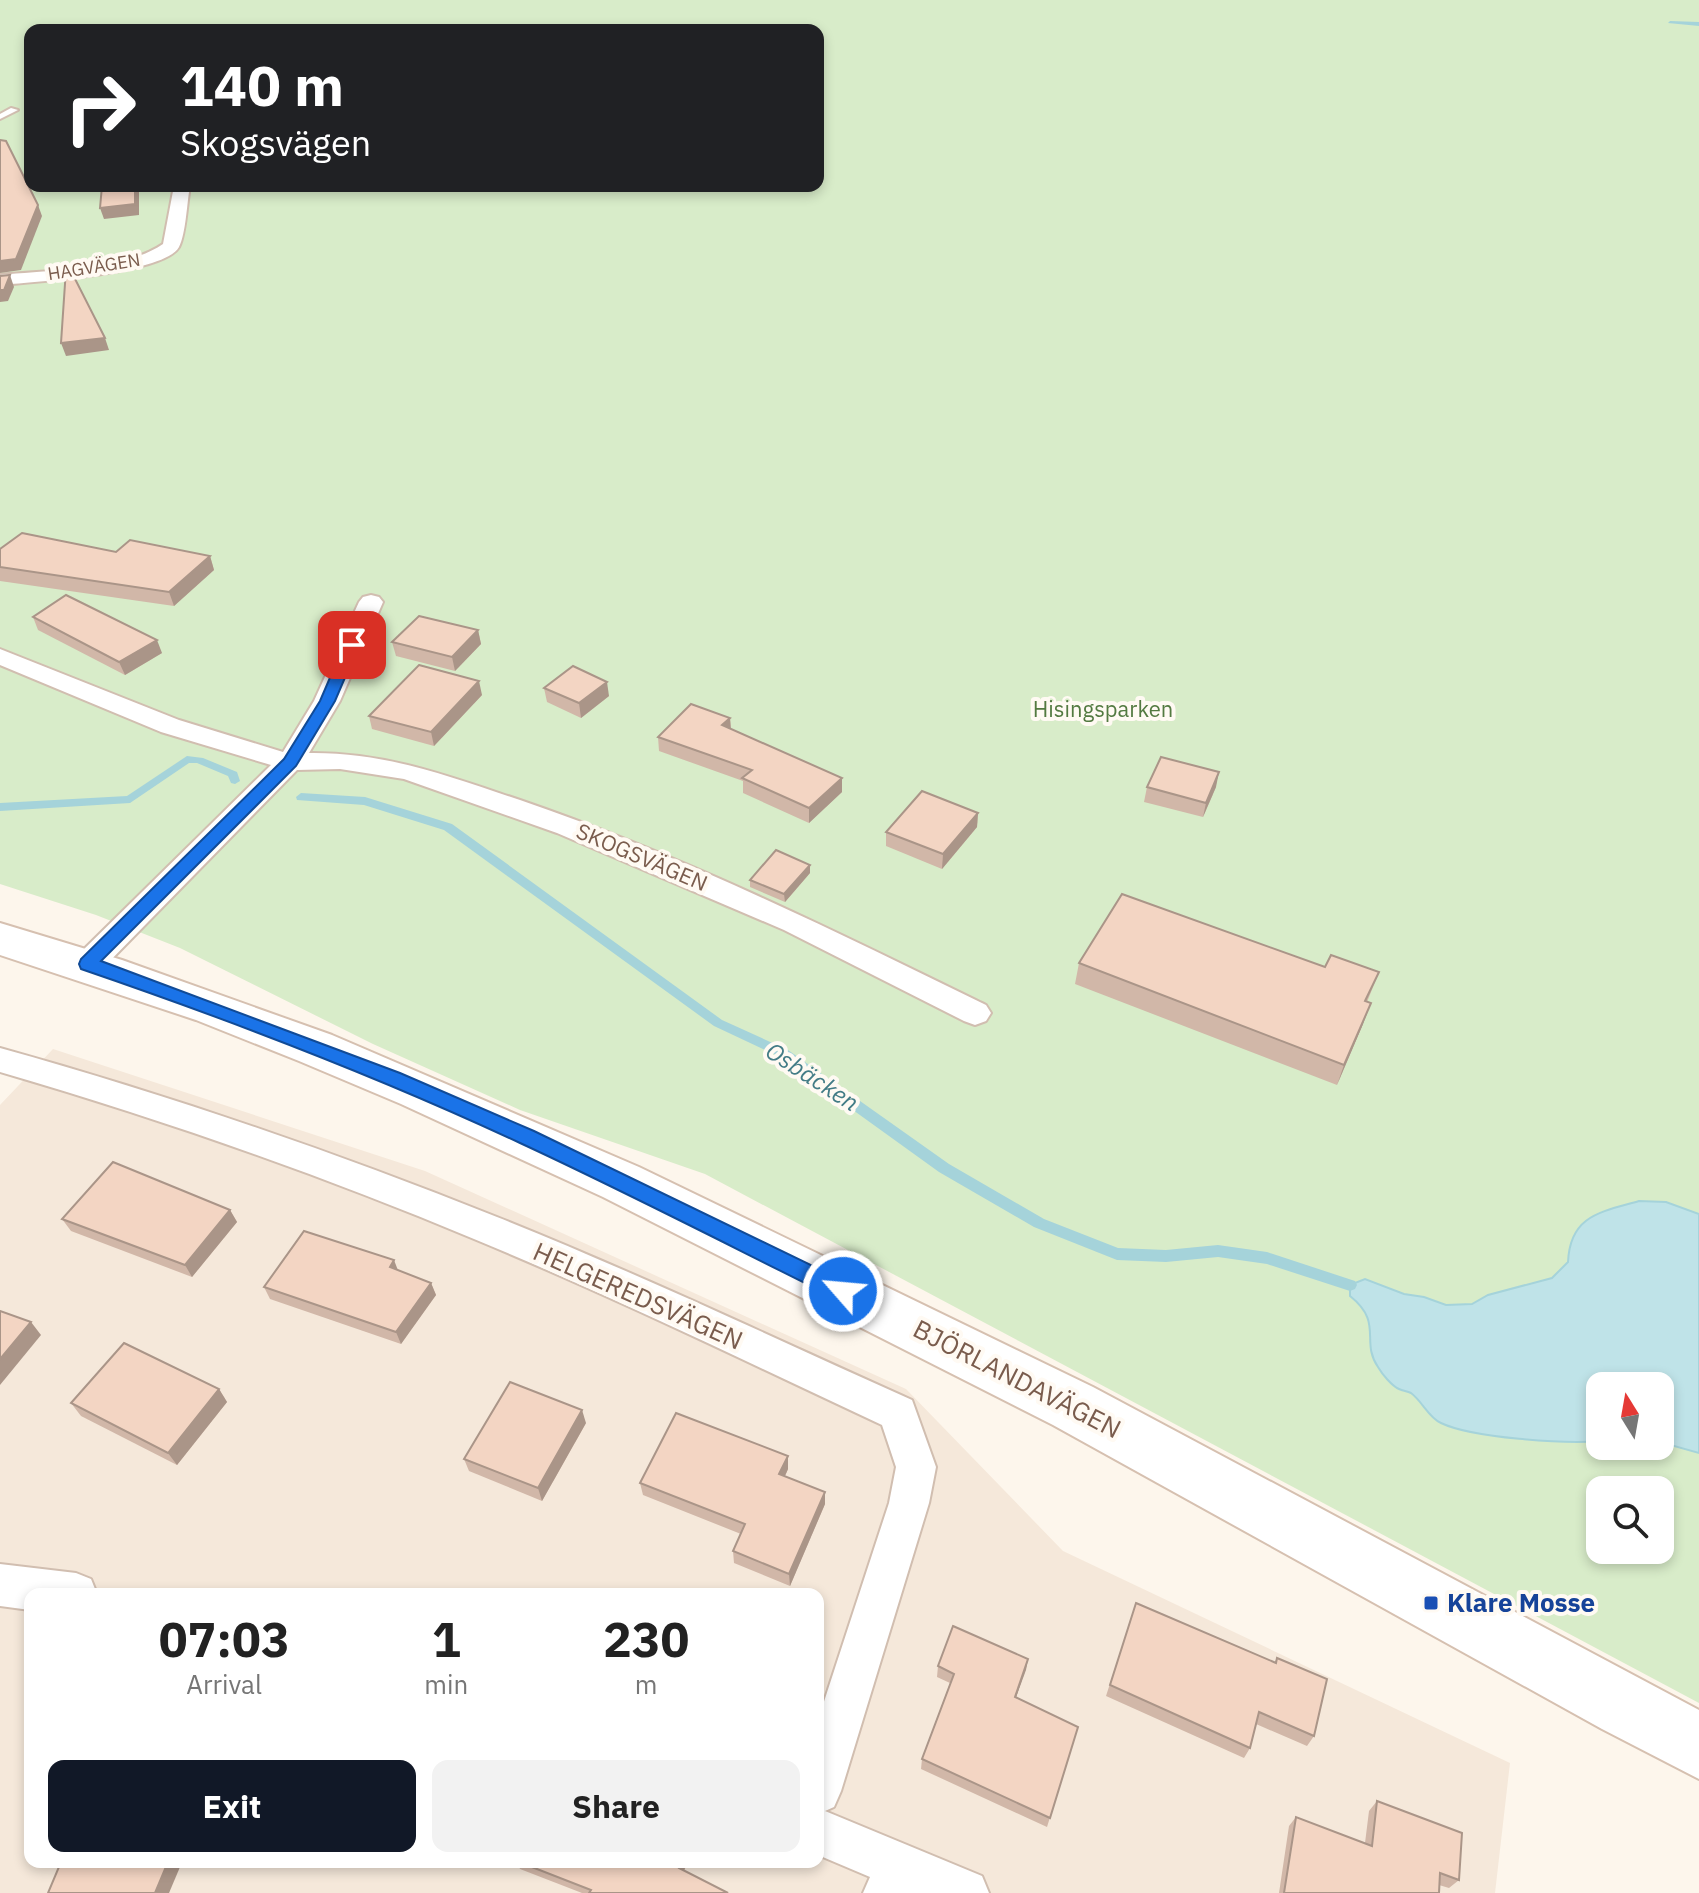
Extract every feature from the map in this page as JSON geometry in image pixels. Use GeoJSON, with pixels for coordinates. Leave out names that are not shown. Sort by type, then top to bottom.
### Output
{"type":"FeatureCollection","features":[{"type":"Feature","properties":{"kind":"street","name":"HAGVÄGEN"},"geometry":{"type":"LineString","coordinates":[[0,280],[129,264],[167,251],[171,246],[181,192]]}},
{"type":"Feature","properties":{"kind":"street"},"geometry":{"type":"LineString","coordinates":[[88,964],[290,762],[327,701],[371,602]]}},
{"type":"Feature","properties":{"kind":"street","name":"SKOGSVÄGEN"},"geometry":{"type":"LineString","coordinates":[[0,656],[170,726],[290,762],[340,761],[408,771],[567,826],[794,923],[975,1013]]}},
{"type":"Feature","properties":{"kind":"street","name":"BJÖRLANDAVÄGEN"},"geometry":{"type":"LineString","coordinates":[[0,939],[88,964],[180,996],[393,1079],[527,1137],[703,1221],[1106,1423],[1431,1603],[1699,1746]]}},
{"type":"Feature","properties":{"kind":"street","name":"HELGEREDSVÄGEN"},"geometry":{"type":"LineString","coordinates":[[0,1060],[89,1086],[358,1177],[554,1257],[898,1413],[916,1467],[909,1503],[824,1772]]}},
{"type":"Feature","properties":{"kind":"street"},"geometry":{"type":"LineString","coordinates":[[0,1585],[25,1588]]}},
{"type":"Feature","properties":{"kind":"street"},"geometry":{"type":"LineString","coordinates":[[824,1836],[895,1879],[965,1893]]}},
{"type":"Feature","properties":{"kind":"lane"},"geometry":{"type":"LineString","coordinates":[[0,117],[14,110]]}},
{"type":"Feature","properties":{"kind":"shaded area"},"geometry":{"type":"Polygon","coordinates":[[[53,1049],[425,1171],[906,1389],[1063,1551],[1510,1763],[1495,1893],[0,1893],[0,1105],[53,1049]]]}},
{"type":"Feature","properties":{"kind":"green space","name":"Hisingsparken"},"geometry":{"type":"Polygon","coordinates":[[[0,0],[1699,0],[1699,1703],[705,1174],[520,1110],[373,1044],[180,948],[96,915],[0,884],[0,0]]]}},
{"type":"Feature","properties":{"kind":"water"},"geometry":{"type":"Polygon","coordinates":[[[1639,1201],[1666,1202],[1699,1214],[1699,1453],[1674,1446],[1674,1372],[1586,1372],[1586,1441],[1565,1442],[1496,1436],[1455,1428],[1441,1423],[1415,1396],[1387,1380],[1373,1358],[1369,1323],[1360,1306],[1350,1296],[1350,1285],[1365,1279],[1446,1305],[1472,1304],[1488,1295],[1552,1278],[1568,1262],[1570,1246],[1581,1225],[1600,1213],[1639,1201]]]}},
{"type":"Feature","properties":{"kind":"building"},"geometry":{"type":"Polygon","coordinates":[[[0,140],[6,141],[24,177],[24,192],[32,192],[38,205],[16,259],[0,261],[0,140]]]}},
{"type":"Feature","properties":{"kind":"building"},"geometry":{"type":"Polygon","coordinates":[[[101,192],[135,192],[135,204],[100,208],[101,192]]]}},
{"type":"Feature","properties":{"kind":"building"},"geometry":{"type":"Polygon","coordinates":[[[66,269],[70,269],[105,338],[61,343],[66,269]]]}},
{"type":"Feature","properties":{"kind":"building"},"geometry":{"type":"Polygon","coordinates":[[[10,275],[4,290],[0,290],[0,276],[10,275]]]}},
{"type":"Feature","properties":{"kind":"building"},"geometry":{"type":"Polygon","coordinates":[[[22,533],[116,552],[130,540],[210,556],[169,592],[0,567],[0,549],[22,533]]]}},
{"type":"Feature","properties":{"kind":"building"},"geometry":{"type":"Polygon","coordinates":[[[66,595],[157,640],[119,662],[33,617],[66,595]]]}},
{"type":"Feature","properties":{"kind":"building"},"geometry":{"type":"Polygon","coordinates":[[[419,616],[478,630],[452,657],[392,642],[419,616]]]}},
{"type":"Feature","properties":{"kind":"building"},"geometry":{"type":"Polygon","coordinates":[[[419,665],[479,681],[431,732],[369,716],[419,665]]]}},
{"type":"Feature","properties":{"kind":"building"},"geometry":{"type":"Polygon","coordinates":[[[573,666],[607,682],[579,703],[544,688],[573,666]]]}},
{"type":"Feature","properties":{"kind":"building"},"geometry":{"type":"Polygon","coordinates":[[[691,704],[730,718],[722,725],[842,778],[809,808],[742,778],[752,770],[658,737],[691,704]]]}},
{"type":"Feature","properties":{"kind":"building"},"geometry":{"type":"Polygon","coordinates":[[[1161,757],[1219,772],[1206,803],[1147,787],[1161,757]]]}},
{"type":"Feature","properties":{"kind":"building"},"geometry":{"type":"Polygon","coordinates":[[[922,791],[978,813],[943,854],[886,832],[922,791]]]}},
{"type":"Feature","properties":{"kind":"building"},"geometry":{"type":"Polygon","coordinates":[[[776,850],[810,865],[784,894],[750,880],[776,850]]]}},
{"type":"Feature","properties":{"kind":"building"},"geometry":{"type":"Polygon","coordinates":[[[1122,894],[1325,967],[1331,955],[1379,972],[1365,1001],[1371,1003],[1344,1065],[1079,963],[1122,894]]]}},
{"type":"Feature","properties":{"kind":"building"},"geometry":{"type":"Polygon","coordinates":[[[113,1162],[230,1210],[185,1265],[62,1219],[113,1162]]]}},
{"type":"Feature","properties":{"kind":"building"},"geometry":{"type":"Polygon","coordinates":[[[304,1231],[394,1260],[390,1267],[431,1283],[396,1332],[264,1287],[304,1231]]]}},
{"type":"Feature","properties":{"kind":"building"},"geometry":{"type":"Polygon","coordinates":[[[0,1311],[31,1322],[0,1359],[0,1311]]]}},
{"type":"Feature","properties":{"kind":"building"},"geometry":{"type":"Polygon","coordinates":[[[124,1343],[219,1389],[168,1453],[71,1403],[124,1343]]]}},
{"type":"Feature","properties":{"kind":"building"},"geometry":{"type":"Polygon","coordinates":[[[510,1382],[582,1410],[538,1488],[464,1459],[510,1382]]]}},
{"type":"Feature","properties":{"kind":"building"},"geometry":{"type":"Polygon","coordinates":[[[676,1413],[788,1456],[779,1474],[825,1492],[789,1574],[733,1551],[745,1524],[640,1483],[676,1413]]]}},
{"type":"Feature","properties":{"kind":"building"},"geometry":{"type":"Polygon","coordinates":[[[1136,1603],[1276,1663],[1277,1658],[1327,1679],[1314,1736],[1259,1712],[1250,1748],[1110,1685],[1136,1603]]]}},
{"type":"Feature","properties":{"kind":"building"},"geometry":{"type":"Polygon","coordinates":[[[953,1626],[1028,1659],[1015,1697],[1078,1727],[1050,1818],[922,1759],[954,1674],[938,1666],[953,1626]]]}},
{"type":"Feature","properties":{"kind":"building"},"geometry":{"type":"Polygon","coordinates":[[[1377,1801],[1462,1833],[1459,1880],[1440,1873],[1439,1893],[1284,1893],[1296,1817],[1372,1846],[1377,1801]]]}},
{"type":"Feature","properties":{"kind":"building"},"geometry":{"type":"Polygon","coordinates":[[[58,1868],[165,1868],[155,1893],[48,1893],[58,1868]]]}},
{"type":"Feature","properties":{"kind":"building"},"geometry":{"type":"Polygon","coordinates":[[[534,1868],[679,1868],[728,1893],[589,1893],[591,1890],[534,1868]]]}},
{"type":"Feature","properties":{"kind":"waterway"},"geometry":{"type":"LineString","coordinates":[[1670,22],[1699,24]]}},
{"type":"Feature","properties":{"kind":"waterway","name":"Osbäcken"},"geometry":{"type":"LineString","coordinates":[[0,807],[130,799],[187,759],[199,760],[233,774],[235,781]]}},
{"type":"Feature","properties":{"kind":"waterway","name":"Osbäcken"},"geometry":{"type":"LineString","coordinates":[[301,797],[365,801],[448,827],[718,1023],[783,1053],[944,1168],[1039,1223],[1117,1254],[1166,1256],[1218,1251],[1267,1258],[1350,1285]]}},
{"type":"Feature","properties":{"kind":"place","name":"Klare Mosse"},"geometry":{"type":"Point","coordinates":[1431,1603]}},
{"type":"Feature","properties":{"kind":"route"},"geometry":{"type":"LineString","coordinates":[[352,645],[327,701],[290,762],[88,964],[180,996],[393,1079],[527,1137],[843,1291]]}}]}
